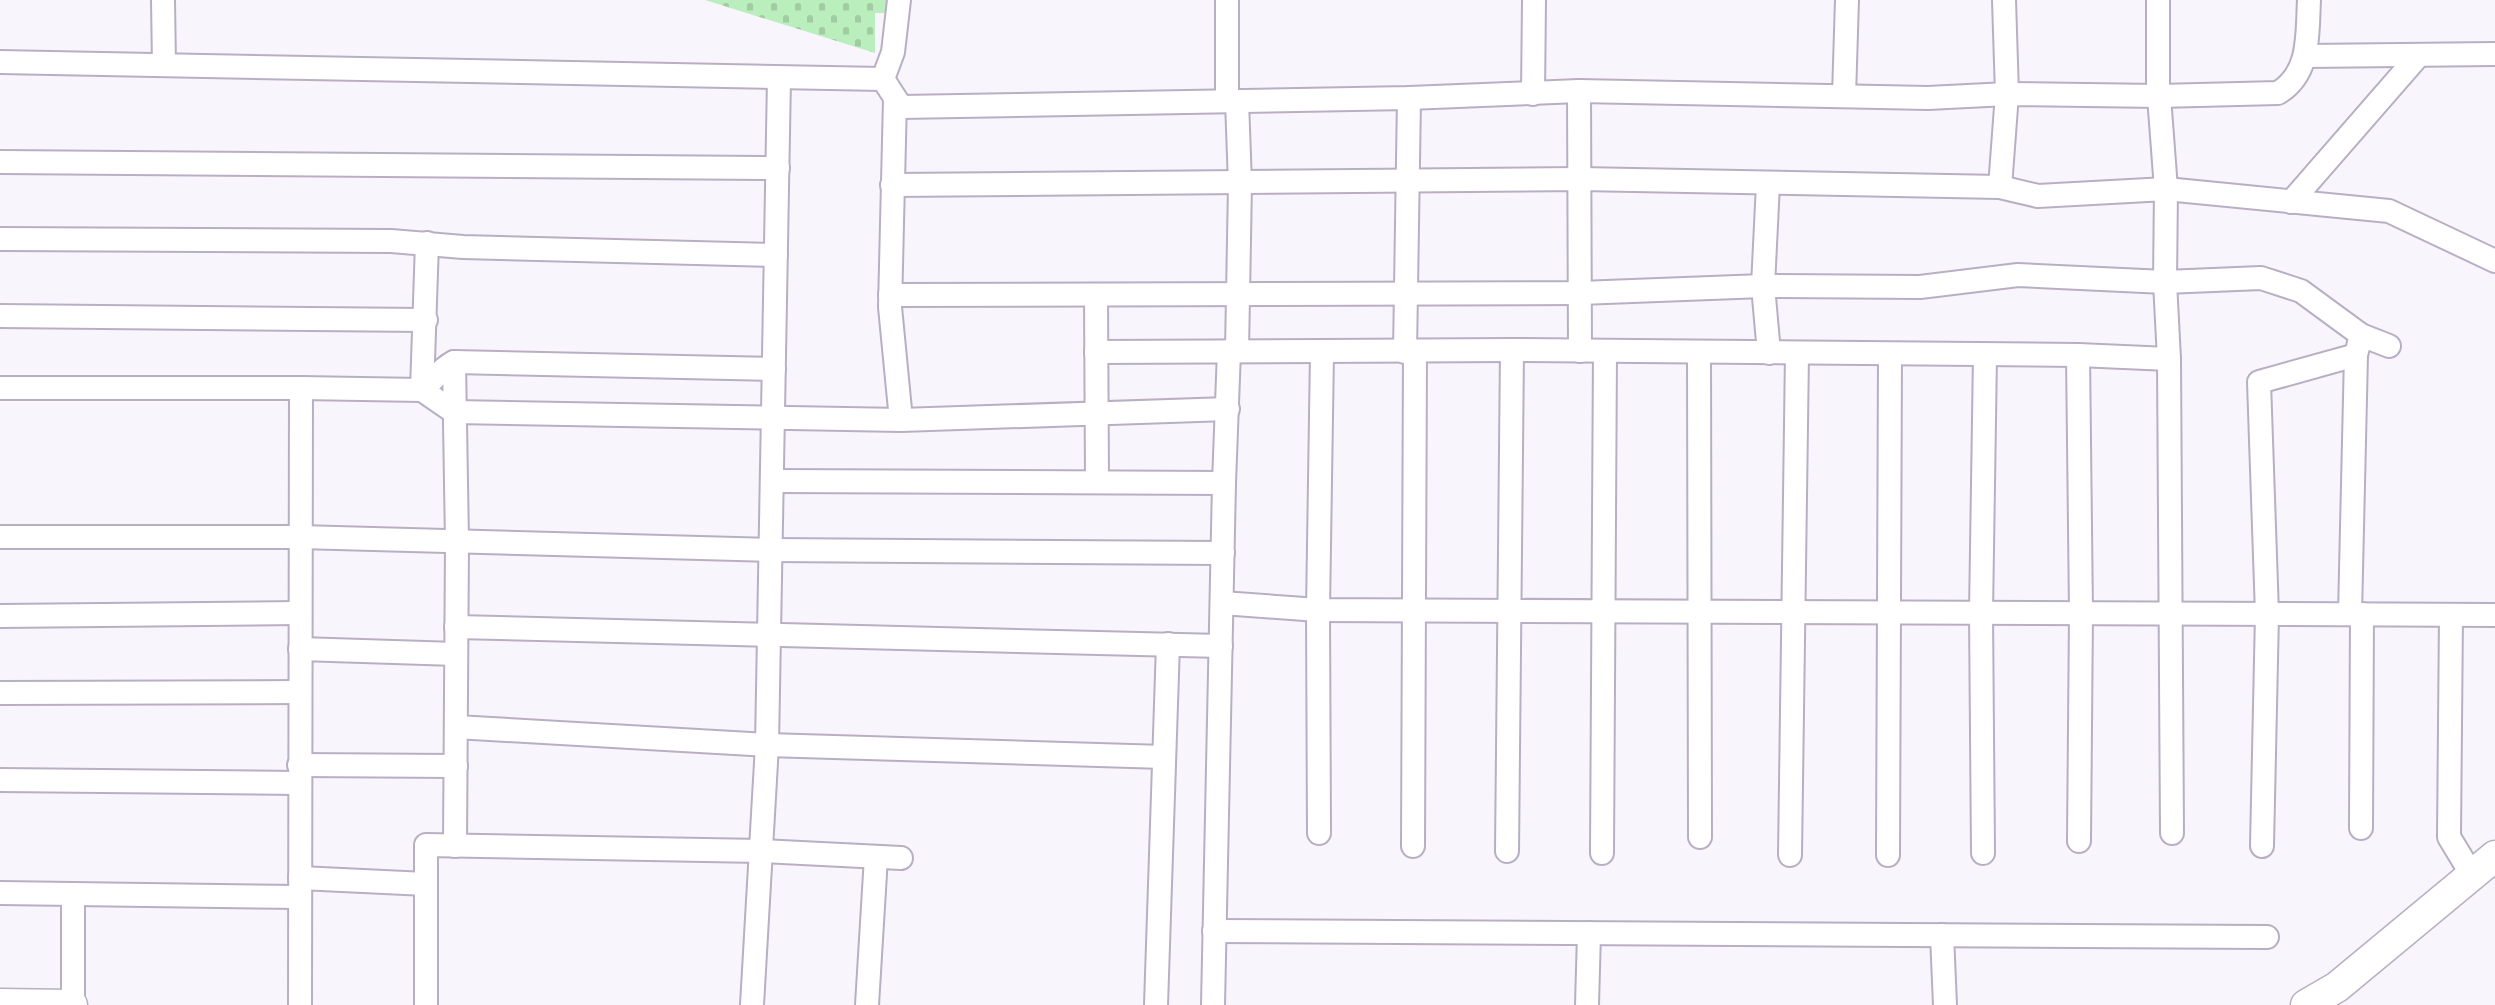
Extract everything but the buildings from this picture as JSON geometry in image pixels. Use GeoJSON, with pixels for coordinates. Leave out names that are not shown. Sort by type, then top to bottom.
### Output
{"type":"FeatureCollection","features":[{"type":"Feature","properties":{"kind":"main road"},"geometry":{"type":"LineString","coordinates":[[2306,1005],[2337,987],[2495,856]]}},
{"type":"Feature","properties":{"kind":"main road"},"geometry":{"type":"LineString","coordinates":[[0,1004],[73,1005]]}},
{"type":"Feature","properties":{"kind":"street"},"geometry":{"type":"LineString","coordinates":[[164,0],[164,65]]}},
{"type":"Feature","properties":{"kind":"street"},"geometry":{"type":"LineString","coordinates":[[883,80],[893,51],[899,0]]}},
{"type":"Feature","properties":{"kind":"street"},"geometry":{"type":"LineString","coordinates":[[1213,1005],[1224,483],[1238,294],[1239,184],[1227,0]]}},
{"type":"Feature","properties":{"kind":"street"},"geometry":{"type":"LineString","coordinates":[[1533,94],[1534,0]]}},
{"type":"Feature","properties":{"kind":"street"},"geometry":{"type":"LineString","coordinates":[[1844,96],[1847,0]]}},
{"type":"Feature","properties":{"kind":"street"},"geometry":{"type":"LineString","coordinates":[[2000,187],[2007,94],[2004,0]]}},
{"type":"Feature","properties":{"kind":"street"},"geometry":{"type":"LineString","coordinates":[[2158,0],[2159,96],[2166,189],[2165,282],[2169,359],[2172,833]]}},
{"type":"Feature","properties":{"kind":"street"},"geometry":{"type":"LineString","coordinates":[[894,99],[901,107],[1409,98],[1579,91],[1928,98],[2007,94],[2159,96],[2278,93],[2292,85],[2306,56],[2308,0]]}},
{"type":"Feature","properties":{"kind":"street"},"geometry":{"type":"LineString","coordinates":[[2306,56],[2495,54]]}},
{"type":"Feature","properties":{"kind":"street"},"geometry":{"type":"LineString","coordinates":[[2291,202],[2419,55]]}},
{"type":"Feature","properties":{"kind":"street"},"geometry":{"type":"LineString","coordinates":[[0,62],[883,80],[890,87],[894,99],[890,295],[901,420]]}},
{"type":"Feature","properties":{"kind":"street"},"geometry":{"type":"LineString","coordinates":[[752,1005],[767,745],[779,78]]}},
{"type":"Feature","properties":{"kind":"street"},"geometry":{"type":"LineString","coordinates":[[1579,91],[1580,351]]}},
{"type":"Feature","properties":{"kind":"street"},"geometry":{"type":"LineString","coordinates":[[1409,98],[1405,293],[1410,352],[1413,846]]}},
{"type":"Feature","properties":{"kind":"street"},"geometry":{"type":"LineString","coordinates":[[0,162],[778,168]]}},
{"type":"Feature","properties":{"kind":"street"},"geometry":{"type":"LineString","coordinates":[[892,185],[1580,180],[2000,187],[2038,196],[2166,189],[2389,211],[2495,261]]}},
{"type":"Feature","properties":{"kind":"street"},"geometry":{"type":"LineString","coordinates":[[1768,184],[1763,286],[1768,353]]}},
{"type":"Feature","properties":{"kind":"street"},"geometry":{"type":"LineString","coordinates":[[0,239],[391,241],[463,248],[776,255]]}},
{"type":"Feature","properties":{"kind":"street"},"geometry":{"type":"LineString","coordinates":[[422,390],[426,320],[426,243]]}},
{"type":"Feature","properties":{"kind":"street"},"geometry":{"type":"LineString","coordinates":[[890,295],[1580,293],[1763,286],[1920,287],[2018,275],[2165,282],[2261,278],[2301,291],[2359,345],[2356,614],[2361,828]]}},
{"type":"Feature","properties":{"kind":"street"},"geometry":{"type":"LineString","coordinates":[[1096,295],[1097,481]]}},
{"type":"Feature","properties":{"kind":"street"},"geometry":{"type":"LineString","coordinates":[[0,316],[426,320]]}},
{"type":"Feature","properties":{"kind":"street"},"geometry":{"type":"LineString","coordinates":[[2262,846],[2267,614],[2259,382],[2359,345],[2389,346]]}},
{"type":"Feature","properties":{"kind":"street"},"geometry":{"type":"LineString","coordinates":[[1096,352],[1512,350],[2169,359]]}},
{"type":"Feature","properties":{"kind":"street"},"geometry":{"type":"LineString","coordinates":[[1508,852],[1508,610],[1512,350]]}},
{"type":"Feature","properties":{"kind":"street"},"geometry":{"type":"LineString","coordinates":[[1319,832],[1318,610],[1322,352]]}},
{"type":"Feature","properties":{"kind":"street"},"geometry":{"type":"LineString","coordinates":[[1602,853],[1605,352]]}},
{"type":"Feature","properties":{"kind":"street"},"geometry":{"type":"LineString","coordinates":[[1699,353],[1700,837]]}},
{"type":"Feature","properties":{"kind":"street"},"geometry":{"type":"LineString","coordinates":[[1790,855],[1797,353]]}},
{"type":"Feature","properties":{"kind":"street"},"geometry":{"type":"LineString","coordinates":[[1888,855],[1890,354]]}},
{"type":"Feature","properties":{"kind":"street"},"geometry":{"type":"LineString","coordinates":[[1983,853],[1982,613],[1985,355]]}},
{"type":"Feature","properties":{"kind":"street"},"geometry":{"type":"LineString","coordinates":[[2079,356],[2081,613],[2079,842]]}},
{"type":"Feature","properties":{"kind":"street"},"geometry":{"type":"LineString","coordinates":[[422,390],[442,368],[454,362],[774,369]]}},
{"type":"Feature","properties":{"kind":"street"},"geometry":{"type":"LineString","coordinates":[[454,362],[457,542],[455,846]]}},
{"type":"Feature","properties":{"kind":"street"},"geometry":{"type":"LineString","coordinates":[[0,388],[301,387],[422,390],[454,412],[773,418],[901,420],[1228,409]]}},
{"type":"Feature","properties":{"kind":"street"},"geometry":{"type":"LineString","coordinates":[[300,1005],[301,387]]}},
{"type":"Feature","properties":{"kind":"street"},"geometry":{"type":"LineString","coordinates":[[772,481],[1224,483]]}},
{"type":"Feature","properties":{"kind":"street"},"geometry":{"type":"LineString","coordinates":[[0,537],[300,537],[771,550],[1223,553]]}},
{"type":"Feature","properties":{"kind":"street"},"geometry":{"type":"LineString","coordinates":[[1222,603],[1318,610],[2495,615]]}},
{"type":"Feature","properties":{"kind":"street"},"geometry":{"type":"LineString","coordinates":[[0,616],[300,613]]}},
{"type":"Feature","properties":{"kind":"street"},"geometry":{"type":"LineString","coordinates":[[2451,615],[2450,837],[2472,875]]}},
{"type":"Feature","properties":{"kind":"street"},"geometry":{"type":"LineString","coordinates":[[456,627],[1221,646]]}},
{"type":"Feature","properties":{"kind":"street"},"geometry":{"type":"LineString","coordinates":[[1156,1005],[1168,644]]}},
{"type":"Feature","properties":{"kind":"street"},"geometry":{"type":"LineString","coordinates":[[300,649],[456,654]]}},
{"type":"Feature","properties":{"kind":"street"},"geometry":{"type":"LineString","coordinates":[[0,693],[299,692]]}},
{"type":"Feature","properties":{"kind":"street"},"geometry":{"type":"LineString","coordinates":[[456,727],[767,745],[1164,757]]}},
{"type":"Feature","properties":{"kind":"street"},"geometry":{"type":"LineString","coordinates":[[0,780],[299,774],[456,766]]}},
{"type":"Feature","properties":{"kind":"street"},"geometry":{"type":"LineString","coordinates":[[426,1005],[426,845],[761,851],[901,858]]}},
{"type":"Feature","properties":{"kind":"street"},"geometry":{"type":"LineString","coordinates":[[867,1005],[876,857]]}},
{"type":"Feature","properties":{"kind":"street"},"geometry":{"type":"LineString","coordinates":[[0,893],[73,895],[426,884]]}},
{"type":"Feature","properties":{"kind":"street"},"geometry":{"type":"LineString","coordinates":[[73,895],[73,1005]]}},
{"type":"Feature","properties":{"kind":"street"},"geometry":{"type":"LineString","coordinates":[[1214,931],[2267,937]]}},
{"type":"Feature","properties":{"kind":"street"},"geometry":{"type":"LineString","coordinates":[[1587,1005],[1589,933]]}},
{"type":"Feature","properties":{"kind":"street"},"geometry":{"type":"LineString","coordinates":[[1942,935],[1945,1005]]}},
{"type":"Feature","properties":{"kind":"green space"},"geometry":{"type":"Polygon","coordinates":[[[705,0],[892,0],[891,13],[875,13],[875,53],[705,0]]]}}]}
